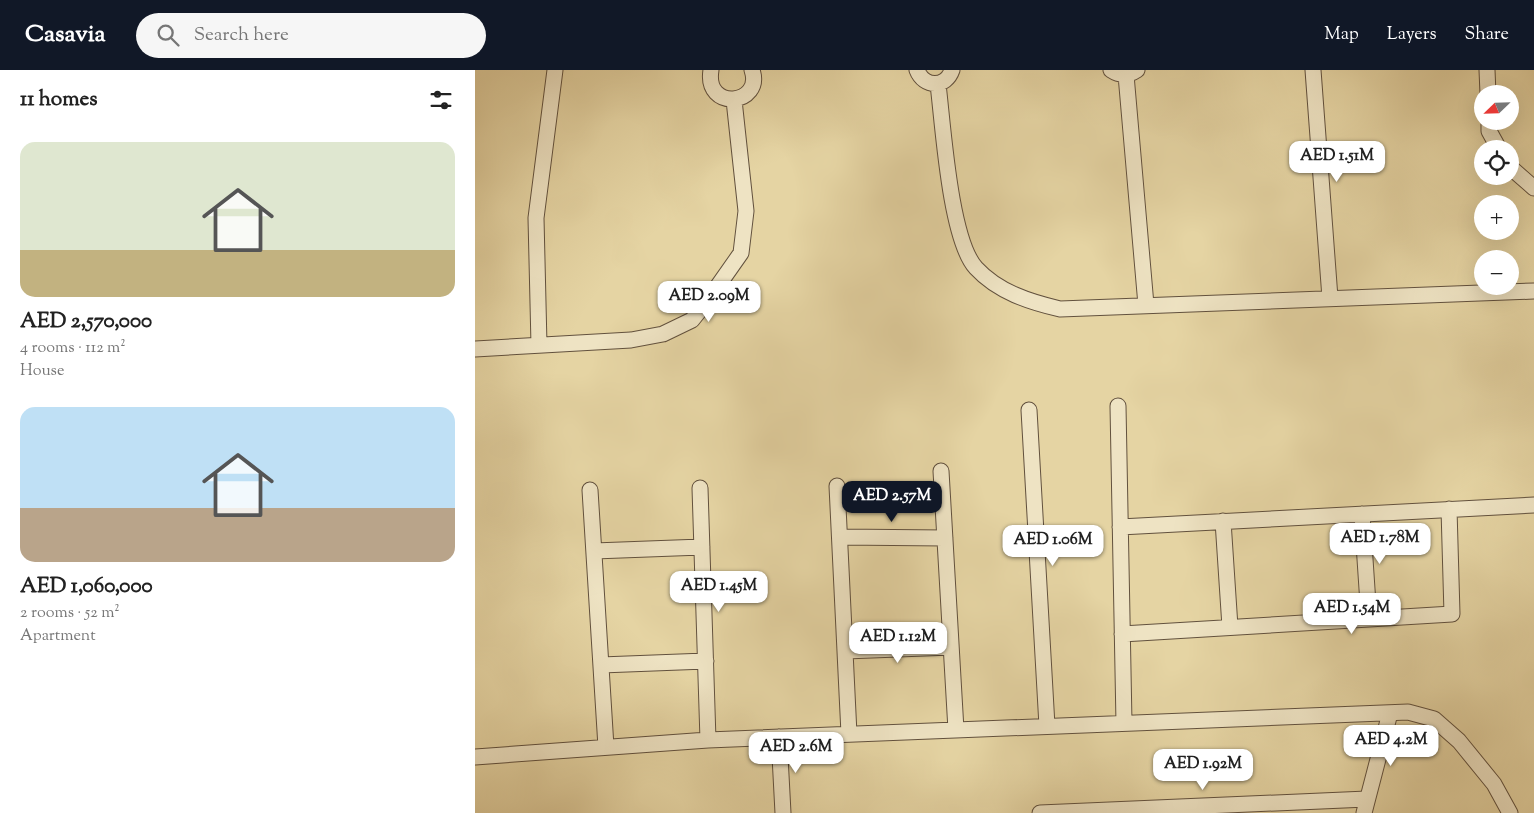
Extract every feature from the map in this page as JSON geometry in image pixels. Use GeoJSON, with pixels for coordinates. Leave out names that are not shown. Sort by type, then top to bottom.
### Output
{"type":"FeatureCollection","features":[{"type":"Feature","properties":{"kind":"street"},"geometry":{"type":"LineString","coordinates":[[539,345],[536,218],[555,70]]}},
{"type":"Feature","properties":{"kind":"street"},"geometry":{"type":"LineString","coordinates":[[711,70],[711,84],[715,91],[720,96],[734,100],[741,98],[751,88],[753,82],[752,70]]}},
{"type":"Feature","properties":{"kind":"street"},"geometry":{"type":"LineString","coordinates":[[917,70],[921,78],[938,84],[948,78],[952,70]]}},
{"type":"Feature","properties":{"kind":"street"},"geometry":{"type":"LineString","coordinates":[[1111,70],[1119,74],[1131,72],[1146,306]]}},
{"type":"Feature","properties":{"kind":"street"},"geometry":{"type":"LineString","coordinates":[[1313,70],[1330,298]]}},
{"type":"Feature","properties":{"kind":"street"},"geometry":{"type":"LineString","coordinates":[[1487,70],[1488,85]]}},
{"type":"Feature","properties":{"kind":"street"},"geometry":{"type":"LineString","coordinates":[[938,84],[951,196],[961,243],[975,268],[1003,290],[1033,303],[1060,309],[1534,291]]}},
{"type":"Feature","properties":{"kind":"street"},"geometry":{"type":"LineString","coordinates":[[475,349],[631,340],[663,334],[693,320],[741,253],[746,211],[734,100]]}},
{"type":"Feature","properties":{"kind":"street"},"geometry":{"type":"LineString","coordinates":[[1519,175],[1534,188]]}},
{"type":"Feature","properties":{"kind":"street"},"geometry":{"type":"LineString","coordinates":[[1118,406],[1125,723]]}},
{"type":"Feature","properties":{"kind":"street"},"geometry":{"type":"LineString","coordinates":[[1029,410],[1047,726]]}},
{"type":"Feature","properties":{"kind":"street"},"geometry":{"type":"LineString","coordinates":[[941,471],[956,730]]}},
{"type":"Feature","properties":{"kind":"street"},"geometry":{"type":"LineString","coordinates":[[837,486],[849,734]]}},
{"type":"Feature","properties":{"kind":"street"},"geometry":{"type":"LineString","coordinates":[[700,488],[708,740]]}},
{"type":"Feature","properties":{"kind":"street"},"geometry":{"type":"LineString","coordinates":[[590,490],[606,747]]}},
{"type":"Feature","properties":{"kind":"street"},"geometry":{"type":"LineString","coordinates":[[1120,527],[1534,504]]}},
{"type":"Feature","properties":{"kind":"street"},"geometry":{"type":"LineString","coordinates":[[1123,634],[1452,614],[1449,509]]}},
{"type":"Feature","properties":{"kind":"street"},"geometry":{"type":"LineString","coordinates":[[1362,514],[1369,619]]}},
{"type":"Feature","properties":{"kind":"street"},"geometry":{"type":"LineString","coordinates":[[1223,522],[1230,627]]}},
{"type":"Feature","properties":{"kind":"street"},"geometry":{"type":"LineString","coordinates":[[840,537],[945,538]]}},
{"type":"Feature","properties":{"kind":"street"},"geometry":{"type":"LineString","coordinates":[[594,551],[702,547]]}},
{"type":"Feature","properties":{"kind":"street"},"geometry":{"type":"LineString","coordinates":[[845,651],[951,648]]}},
{"type":"Feature","properties":{"kind":"street"},"geometry":{"type":"LineString","coordinates":[[601,665],[706,661]]}},
{"type":"Feature","properties":{"kind":"street"},"geometry":{"type":"LineString","coordinates":[[475,757],[708,740],[1408,712],[1434,719],[1459,741],[1494,784],[1510,813]]}},
{"type":"Feature","properties":{"kind":"street"},"geometry":{"type":"LineString","coordinates":[[1041,813],[1365,806],[1390,713]]}},
{"type":"Feature","properties":{"kind":"street"},"geometry":{"type":"LineString","coordinates":[[779,737],[783,813]]}}]}
